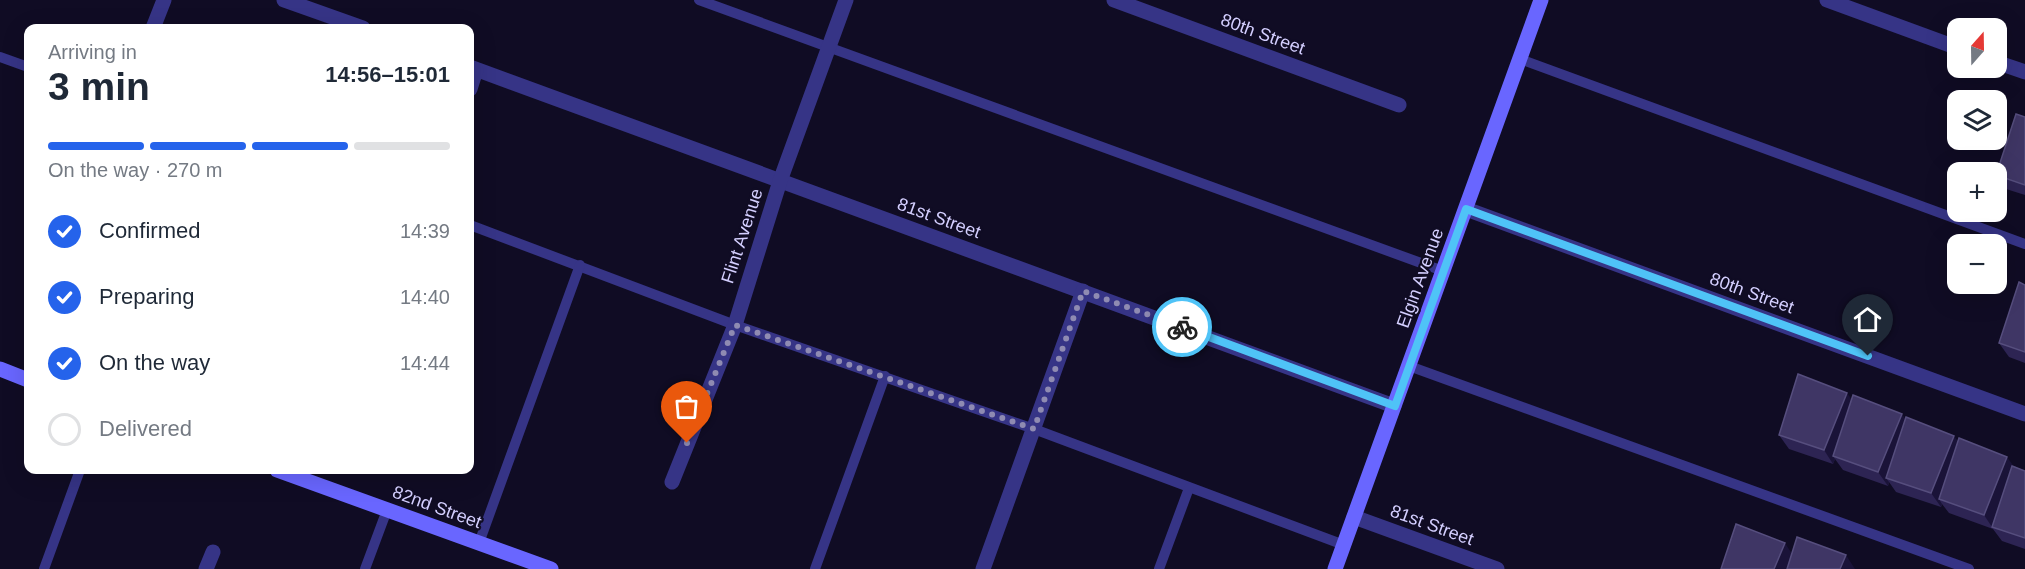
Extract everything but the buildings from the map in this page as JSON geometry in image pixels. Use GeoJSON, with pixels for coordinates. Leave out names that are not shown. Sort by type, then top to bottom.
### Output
{"type":"FeatureCollection","features":[{"type":"Feature","properties":{"kind":"street"},"geometry":{"type":"LineString","coordinates":[[155,24],[164,0]]}},
{"type":"Feature","properties":{"kind":"street"},"geometry":{"type":"LineString","coordinates":[[284,0],[352,24]]}},
{"type":"Feature","properties":{"kind":"street","name":"Flint Avenue"},"geometry":{"type":"LineString","coordinates":[[672,482],[735,325],[780,181],[846,0]]}},
{"type":"Feature","properties":{"kind":"street","name":"80th Street"},"geometry":{"type":"LineString","coordinates":[[1114,0],[1399,105]]}},
{"type":"Feature","properties":{"kind":"street"},"geometry":{"type":"LineString","coordinates":[[1827,0],[1947,44]]}},
{"type":"Feature","properties":{"kind":"street","name":"Elgin Avenue"},"geometry":{"type":"LineString","coordinates":[[1335,569],[1520,59],[1538,1]]}},
{"type":"Feature","properties":{"kind":"street"},"geometry":{"type":"LineString","coordinates":[[2007,66],[2025,72]]}},
{"type":"Feature","properties":{"kind":"street","name":"81st Street"},"geometry":{"type":"LineString","coordinates":[[474,69],[1395,406]]}},
{"type":"Feature","properties":{"kind":"street","name":"80th Street"},"geometry":{"type":"LineString","coordinates":[[1466,209],[2025,414]]}},
{"type":"Feature","properties":{"kind":"street"},"geometry":{"type":"LineString","coordinates":[[983,569],[1083,291]]}},
{"type":"Feature","properties":{"kind":"street"},"geometry":{"type":"LineString","coordinates":[[0,369],[24,376]]}},
{"type":"Feature","properties":{"kind":"street","name":"82nd Street"},"geometry":{"type":"LineString","coordinates":[[288,474],[479,543],[526,565],[551,569]]}},
{"type":"Feature","properties":{"kind":"street","name":"81st Street"},"geometry":{"type":"LineString","coordinates":[[1354,517],[1497,569]]}},
{"type":"Feature","properties":{"kind":"street"},"geometry":{"type":"LineString","coordinates":[[206,569],[213,552]]}},
{"type":"Feature","properties":{"kind":"lane"},"geometry":{"type":"LineString","coordinates":[[699,0],[1443,271]]}},
{"type":"Feature","properties":{"kind":"lane"},"geometry":{"type":"LineString","coordinates":[[0,57],[24,66]]}},
{"type":"Feature","properties":{"kind":"lane"},"geometry":{"type":"LineString","coordinates":[[1520,59],[2025,244]]}},
{"type":"Feature","properties":{"kind":"lane"},"geometry":{"type":"LineString","coordinates":[[474,226],[735,325],[1034,429],[1344,545]]}},
{"type":"Feature","properties":{"kind":"lane"},"geometry":{"type":"LineString","coordinates":[[479,543],[580,265]]}},
{"type":"Feature","properties":{"kind":"lane"},"geometry":{"type":"LineString","coordinates":[[1409,366],[1969,569]]}},
{"type":"Feature","properties":{"kind":"lane"},"geometry":{"type":"LineString","coordinates":[[815,569],[885,376]]}},
{"type":"Feature","properties":{"kind":"lane"},"geometry":{"type":"LineString","coordinates":[[44,569],[79,474]]}},
{"type":"Feature","properties":{"kind":"lane"},"geometry":{"type":"LineString","coordinates":[[1159,569],[1188,488]]}},
{"type":"Feature","properties":{"kind":"lane"},"geometry":{"type":"LineString","coordinates":[[365,569],[387,510]]}},
{"type":"Feature","properties":{"kind":"way so far"},"geometry":{"type":"LineString","coordinates":[[687,443],[735,325],[1034,429],[1083,291],[1182,327]]}},
{"type":"Feature","properties":{"kind":"route"},"geometry":{"type":"LineString","coordinates":[[1182,327],[1395,406],[1466,209],[1868,356]]}}]}
